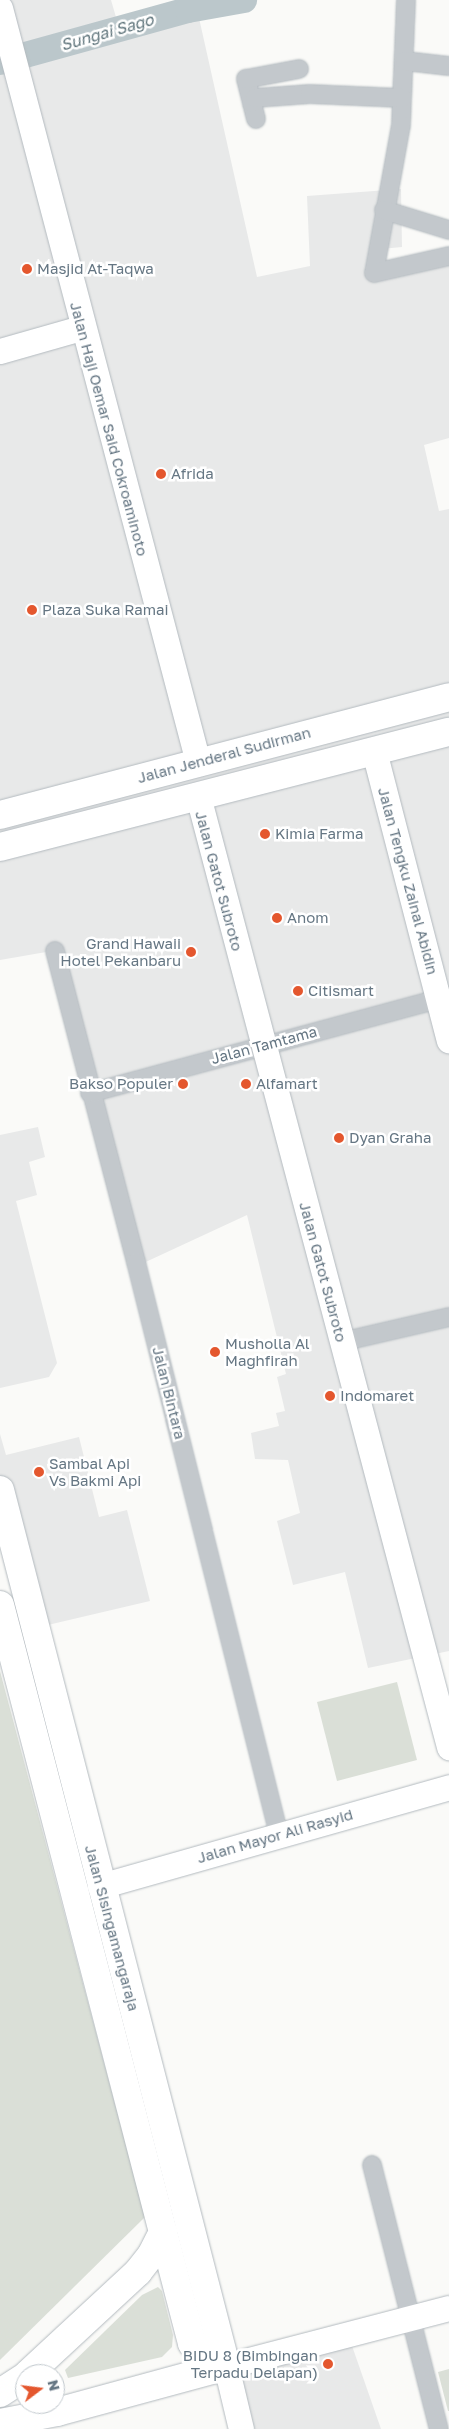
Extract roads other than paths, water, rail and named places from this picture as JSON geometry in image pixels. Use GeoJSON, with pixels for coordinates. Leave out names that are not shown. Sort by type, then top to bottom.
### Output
{"type":"FeatureCollection","features":[{"type":"Feature","properties":{"kind":"main road","name":"Jalan Jenderal Sudirman"},"geometry":{"type":"LineString","coordinates":[[0,815],[449,697]]}},
{"type":"Feature","properties":{"kind":"main road"},"geometry":{"type":"LineString","coordinates":[[0,847],[449,732]]}},
{"type":"Feature","properties":{"kind":"main road","name":"Jalan Sisingamangaraja"},"geometry":{"type":"LineString","coordinates":[[0,1490],[100,1886],[226,2366]]}},
{"type":"Feature","properties":{"kind":"main road","name":"Jalan Sisingamangaraja"},"geometry":{"type":"LineString","coordinates":[[0,1606],[192,2343],[226,2366]]}},
{"type":"Feature","properties":{"kind":"main road"},"geometry":{"type":"LineString","coordinates":[[86,1935],[100,1886]]}},
{"type":"Feature","properties":{"kind":"main road"},"geometry":{"type":"LineString","coordinates":[[39,2364],[138,2272],[152,2254],[163,2232]]}},
{"type":"Feature","properties":{"kind":"main road"},"geometry":{"type":"LineString","coordinates":[[0,2423],[57,2412],[226,2366]]}},
{"type":"Feature","properties":{"kind":"main road"},"geometry":{"type":"LineString","coordinates":[[0,2393],[15,2383]]}},
{"type":"Feature","properties":{"kind":"street"},"geometry":{"type":"LineString","coordinates":[[406,0],[401,125],[374,273],[449,256]]}},
{"type":"Feature","properties":{"kind":"street","name":"Jalan Haji Oemar Said Cokroaminoto"},"geometry":{"type":"LineString","coordinates":[[0,8],[82,328],[198,762]]}},
{"type":"Feature","properties":{"kind":"street"},"geometry":{"type":"LineString","coordinates":[[405,61],[449,66]]}},
{"type":"Feature","properties":{"kind":"street"},"geometry":{"type":"LineString","coordinates":[[299,69],[246,79],[254,111],[255,98],[310,94],[402,98]]}},
{"type":"Feature","properties":{"kind":"street"},"geometry":{"type":"LineString","coordinates":[[384,210],[449,230]]}},
{"type":"Feature","properties":{"kind":"street"},"geometry":{"type":"LineString","coordinates":[[0,350],[82,328]]}},
{"type":"Feature","properties":{"kind":"street","name":"Jalan Tengku Zainal Abidin"},"geometry":{"type":"LineString","coordinates":[[374,751],[444,997],[449,1040]]}},
{"type":"Feature","properties":{"kind":"street","name":"Jalan Gatot Subroto"},"geometry":{"type":"LineString","coordinates":[[198,796],[262,1045],[449,1747]]}},
{"type":"Feature","properties":{"kind":"street","name":"Jalan Bintara"},"geometry":{"type":"LineString","coordinates":[[54,951],[136,1262],[279,1835]]}},
{"type":"Feature","properties":{"kind":"street","name":"Jalan Tamtama"},"geometry":{"type":"LineString","coordinates":[[90,1093],[444,997]]}},
{"type":"Feature","properties":{"kind":"street"},"geometry":{"type":"LineString","coordinates":[[341,1342],[449,1317]]}},
{"type":"Feature","properties":{"kind":"street","name":"Jalan Mayor Ali Rasyid"},"geometry":{"type":"LineString","coordinates":[[100,1886],[449,1787]]}},
{"type":"Feature","properties":{"kind":"street"},"geometry":{"type":"LineString","coordinates":[[372,2165],[439,2429]]}},
{"type":"Feature","properties":{"kind":"street"},"geometry":{"type":"LineString","coordinates":[[226,2366],[449,2308]]}},
{"type":"Feature","properties":{"kind":"street","name":"Jalan Sisingamangaraja"},"geometry":{"type":"LineString","coordinates":[[226,2366],[241,2429]]}},
{"type":"Feature","properties":{"kind":"waterway","name":"Sungai Sago"},"geometry":{"type":"LineString","coordinates":[[0,62],[188,10],[244,0]]}},
{"type":"Feature","properties":{"kind":"place","name":"Masjid At-Taqwa"},"geometry":{"type":"Point","coordinates":[27,269]}},
{"type":"Feature","properties":{"kind":"place","name":"Afrida"},"geometry":{"type":"Point","coordinates":[161,474]}},
{"type":"Feature","properties":{"kind":"place","name":"Plaza Suka Ramai"},"geometry":{"type":"Point","coordinates":[32,610]}},
{"type":"Feature","properties":{"kind":"place","name":"Kimia Farma"},"geometry":{"type":"Point","coordinates":[265,834]}},
{"type":"Feature","properties":{"kind":"place","name":"Anom"},"geometry":{"type":"Point","coordinates":[277,918]}},
{"type":"Feature","properties":{"kind":"place","name":"Grand Hawaii Hotel Pekanbaru"},"geometry":{"type":"Point","coordinates":[191,952]}},
{"type":"Feature","properties":{"kind":"place","name":"Citismart"},"geometry":{"type":"Point","coordinates":[298,991]}},
{"type":"Feature","properties":{"kind":"place","name":"Bakso Populer"},"geometry":{"type":"Point","coordinates":[183,1084]}},
{"type":"Feature","properties":{"kind":"place","name":"Alfamart"},"geometry":{"type":"Point","coordinates":[246,1084]}},
{"type":"Feature","properties":{"kind":"place","name":"Dyan Graha"},"geometry":{"type":"Point","coordinates":[339,1138]}},
{"type":"Feature","properties":{"kind":"place","name":"Musholla Al Maghfirah"},"geometry":{"type":"Point","coordinates":[215,1352]}},
{"type":"Feature","properties":{"kind":"place","name":"Indomaret"},"geometry":{"type":"Point","coordinates":[330,1396]}},
{"type":"Feature","properties":{"kind":"place","name":"Sambal Api Vs Bakmi Api"},"geometry":{"type":"Point","coordinates":[39,1472]}},
{"type":"Feature","properties":{"kind":"place","name":"BIDU 8 (Bimbingan Terpadu Delapan)"},"geometry":{"type":"Point","coordinates":[328,2364]}}]}
